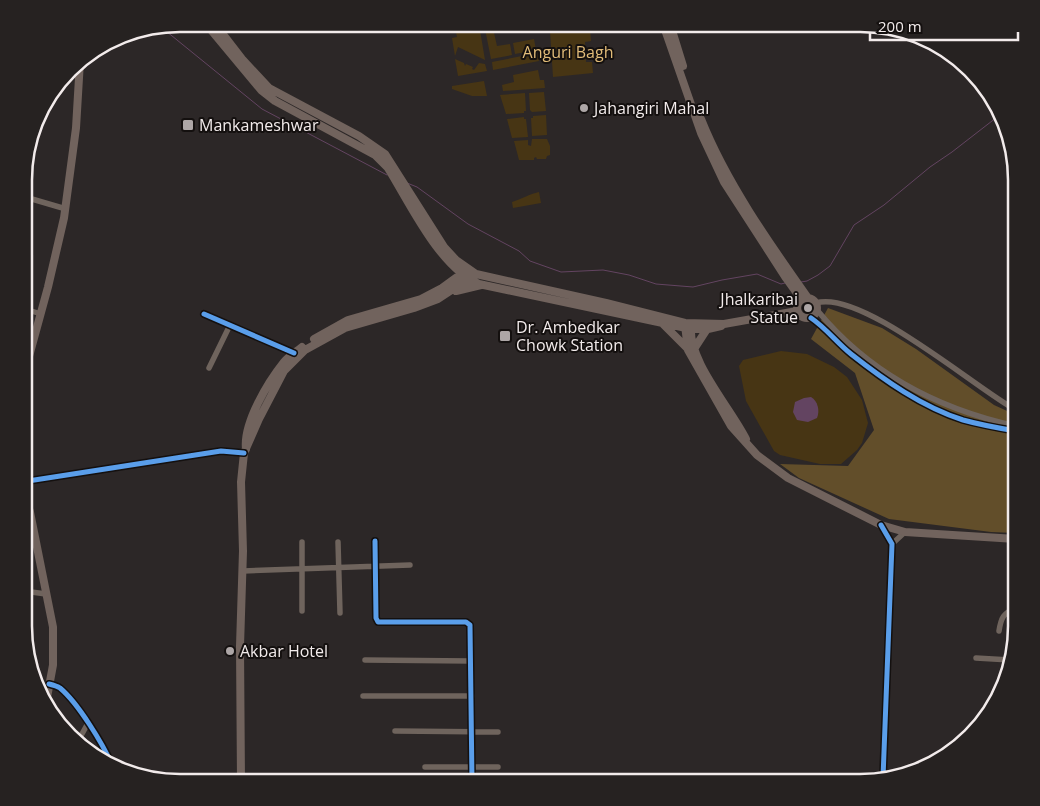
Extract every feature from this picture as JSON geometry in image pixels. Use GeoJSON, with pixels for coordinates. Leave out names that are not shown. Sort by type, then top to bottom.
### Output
{"type":"FeatureCollection","features":[{"type":"Feature","properties":{"kind":"main road"},"geometry":{"type":"LineString","coordinates":[[213,33],[254,84],[385,154],[404,189],[448,260],[451,270],[447,285]]}},
{"type":"Feature","properties":{"kind":"main road"},"geometry":{"type":"LineString","coordinates":[[222,33],[266,90]]}},
{"type":"Feature","properties":{"kind":"main road"},"geometry":{"type":"LineString","coordinates":[[667,33],[701,133],[724,182],[805,299],[817,306],[811,318],[804,318],[797,311],[797,304],[805,299]]}},
{"type":"Feature","properties":{"kind":"main road"},"geometry":{"type":"LineString","coordinates":[[673,33],[696,105],[717,154],[788,276]]}},
{"type":"Feature","properties":{"kind":"main road"},"geometry":{"type":"LineString","coordinates":[[32,343],[66,209],[76,128],[79,73]]}},
{"type":"Feature","properties":{"kind":"main road"},"geometry":{"type":"LineString","coordinates":[[419,213],[464,272]]}},
{"type":"Feature","properties":{"kind":"main road"},"geometry":{"type":"LineString","coordinates":[[448,260],[483,284],[660,322],[707,329],[724,324]]}},
{"type":"Feature","properties":{"kind":"main road"},"geometry":{"type":"LineString","coordinates":[[240,773],[240,646],[244,551],[240,493],[245,440],[259,402],[286,360],[335,326],[348,320],[421,299],[447,285],[464,272]]}},
{"type":"Feature","properties":{"kind":"main road"},"geometry":{"type":"LineString","coordinates":[[245,451],[278,380],[293,361],[305,350],[345,328],[414,308],[445,294],[473,277],[606,303],[688,326],[724,324],[797,311]]}},
{"type":"Feature","properties":{"kind":"main road"},"geometry":{"type":"LineString","coordinates":[[445,294],[483,284]]}},
{"type":"Feature","properties":{"kind":"main road"},"geometry":{"type":"LineString","coordinates":[[660,322],[691,349],[744,435],[751,450],[788,478],[881,525],[906,532],[1007,538]]}},
{"type":"Feature","properties":{"kind":"main road"},"geometry":{"type":"LineString","coordinates":[[688,326],[691,349]]}},
{"type":"Feature","properties":{"kind":"main road"},"geometry":{"type":"LineString","coordinates":[[691,349],[707,329]]}},
{"type":"Feature","properties":{"kind":"main road"},"geometry":{"type":"LineString","coordinates":[[33,538],[52,627],[52,665],[48,691]]}},
{"type":"Feature","properties":{"kind":"street"},"geometry":{"type":"LineString","coordinates":[[32,199],[66,209]]}},
{"type":"Feature","properties":{"kind":"street"},"geometry":{"type":"LineString","coordinates":[[1007,424],[953,408],[895,378],[851,347],[832,328],[817,306],[826,301],[833,302],[864,312],[881,320],[924,346],[1008,405]]}},
{"type":"Feature","properties":{"kind":"street"},"geometry":{"type":"LineString","coordinates":[[32,312],[40,314]]}},
{"type":"Feature","properties":{"kind":"street"},"geometry":{"type":"LineString","coordinates":[[204,314],[294,353]]}},
{"type":"Feature","properties":{"kind":"street"},"geometry":{"type":"LineString","coordinates":[[811,318],[818,322],[846,350],[875,373],[914,398],[963,420],[1007,429]]}},
{"type":"Feature","properties":{"kind":"street"},"geometry":{"type":"LineString","coordinates":[[209,368],[230,325]]}},
{"type":"Feature","properties":{"kind":"street"},"geometry":{"type":"LineString","coordinates":[[33,484],[220,451],[245,451]]}},
{"type":"Feature","properties":{"kind":"street"},"geometry":{"type":"LineString","coordinates":[[881,525],[892,544],[882,772]]}},
{"type":"Feature","properties":{"kind":"street"},"geometry":{"type":"LineString","coordinates":[[892,544],[906,532]]}},
{"type":"Feature","properties":{"kind":"street"},"geometry":{"type":"LineString","coordinates":[[374,541],[376,618],[378,622],[468,623],[470,627],[473,773]]}},
{"type":"Feature","properties":{"kind":"street"},"geometry":{"type":"LineString","coordinates":[[302,542],[302,612]]}},
{"type":"Feature","properties":{"kind":"street"},"geometry":{"type":"LineString","coordinates":[[338,542],[340,614]]}},
{"type":"Feature","properties":{"kind":"street"},"geometry":{"type":"LineString","coordinates":[[243,572],[410,565]]}},
{"type":"Feature","properties":{"kind":"street"},"geometry":{"type":"LineString","coordinates":[[33,592],[46,594]]}},
{"type":"Feature","properties":{"kind":"street"},"geometry":{"type":"LineString","coordinates":[[999,631],[1003,616],[1007,612]]}},
{"type":"Feature","properties":{"kind":"street"},"geometry":{"type":"LineString","coordinates":[[976,658],[1004,660]]}},
{"type":"Feature","properties":{"kind":"street"},"geometry":{"type":"LineString","coordinates":[[365,660],[471,661]]}},
{"type":"Feature","properties":{"kind":"street"},"geometry":{"type":"LineString","coordinates":[[49,684],[57,686],[72,701],[88,723],[105,753]]}},
{"type":"Feature","properties":{"kind":"street"},"geometry":{"type":"LineString","coordinates":[[363,696],[472,696]]}},
{"type":"Feature","properties":{"kind":"street"},"geometry":{"type":"LineString","coordinates":[[82,736],[88,723]]}},
{"type":"Feature","properties":{"kind":"street"},"geometry":{"type":"LineString","coordinates":[[394,730],[498,732]]}},
{"type":"Feature","properties":{"kind":"street"},"geometry":{"type":"LineString","coordinates":[[425,767],[498,767]]}},
{"type":"Feature","properties":{"kind":"green space"},"geometry":{"type":"Polygon","coordinates":[[[456,33],[480,33],[485,60],[458,47],[455,56],[452,38],[457,37],[456,33]]]}},
{"type":"Feature","properties":{"kind":"green space"},"geometry":{"type":"Polygon","coordinates":[[[486,33],[494,33],[497,46],[510,44],[512,55],[491,59],[486,33]]]}},
{"type":"Feature","properties":{"kind":"green space","name":"Anguri Bagh"},"geometry":{"type":"Polygon","coordinates":[[[550,33],[590,33],[591,41],[585,42],[586,62],[592,62],[593,73],[553,77],[550,33]]]}},
{"type":"Feature","properties":{"kind":"green space"},"geometry":{"type":"Polygon","coordinates":[[[534,39],[536,50],[515,54],[513,43],[534,39]]]}},
{"type":"Feature","properties":{"kind":"green space"},"geometry":{"type":"Polygon","coordinates":[[[537,53],[539,61],[493,70],[492,62],[537,53]]]}},
{"type":"Feature","properties":{"kind":"green space"},"geometry":{"type":"Polygon","coordinates":[[[455,59],[464,63],[465,66],[466,64],[473,67],[472,69],[474,70],[479,63],[485,64],[487,71],[458,76],[455,59]]]}},
{"type":"Feature","properties":{"kind":"green space"},"geometry":{"type":"Polygon","coordinates":[[[538,70],[540,80],[544,80],[545,88],[503,91],[502,85],[514,82],[513,75],[538,70]]]}},
{"type":"Feature","properties":{"kind":"green space"},"geometry":{"type":"Polygon","coordinates":[[[484,81],[487,96],[472,96],[452,89],[452,86],[484,81]]]}},
{"type":"Feature","properties":{"kind":"green space"},"geometry":{"type":"Polygon","coordinates":[[[544,92],[546,111],[532,112],[530,110],[529,93],[544,92]]]}},
{"type":"Feature","properties":{"kind":"green space"},"geometry":{"type":"Polygon","coordinates":[[[525,93],[526,111],[524,113],[506,114],[500,95],[525,93]]]}},
{"type":"Feature","properties":{"kind":"green space"},"geometry":{"type":"Polygon","coordinates":[[[546,115],[547,135],[532,136],[531,118],[533,116],[546,115]]]}},
{"type":"Feature","properties":{"kind":"green space"},"geometry":{"type":"Polygon","coordinates":[[[524,117],[526,119],[528,137],[512,138],[507,119],[524,117]]]}},
{"type":"Feature","properties":{"kind":"green space"},"geometry":{"type":"Polygon","coordinates":[[[532,139],[547,139],[550,146],[550,155],[546,159],[537,159],[536,157],[534,160],[519,160],[514,141],[528,140],[528,145],[531,146],[532,139]]]}},
{"type":"Feature","properties":{"kind":"green space"},"geometry":{"type":"Polygon","coordinates":[[[539,192],[541,203],[513,208],[512,202],[539,192]]]}},
{"type":"Feature","properties":{"kind":"green space"},"geometry":{"type":"Polygon","coordinates":[[[781,351],[807,354],[834,367],[847,377],[862,400],[868,423],[862,443],[841,464],[820,464],[780,455],[774,451],[746,401],[739,366],[743,360],[781,351]]]}},
{"type":"Feature","properties":{"kind":"shaded area"},"geometry":{"type":"Polygon","coordinates":[[[828,308],[882,328],[916,349],[994,405],[1007,411],[1007,533],[889,519],[799,478],[780,464],[848,466],[874,430],[855,373],[811,339],[828,308]]]}},
{"type":"Feature","properties":{"kind":"shaded area"},"geometry":{"type":"Polygon","coordinates":[[[811,397],[818,406],[817,418],[808,422],[797,420],[793,412],[795,402],[811,397]]]}},
{"type":"Feature","properties":{"kind":"waterway"},"geometry":{"type":"LineString","coordinates":[[169,33],[262,109],[387,175]]}},
{"type":"Feature","properties":{"kind":"waterway"},"geometry":{"type":"LineString","coordinates":[[801,282],[818,275],[830,266],[854,225],[884,205],[930,167],[994,119]]}},
{"type":"Feature","properties":{"kind":"waterway"},"geometry":{"type":"LineString","coordinates":[[407,183],[417,187],[468,224],[519,251],[530,261],[561,272],[603,270],[629,275],[656,284],[693,287],[757,274],[781,284],[785,283]]}},
{"type":"Feature","properties":{"kind":"cycle path"},"geometry":{"type":"LineString","coordinates":[[204,314],[294,353]]}},
{"type":"Feature","properties":{"kind":"cycle path"},"geometry":{"type":"LineString","coordinates":[[811,318],[864,364],[918,400],[963,420],[1007,429]]}},
{"type":"Feature","properties":{"kind":"cycle path"},"geometry":{"type":"LineString","coordinates":[[33,480],[221,451],[244,453]]}},
{"type":"Feature","properties":{"kind":"cycle path"},"geometry":{"type":"LineString","coordinates":[[881,525],[892,544],[883,772]]}},
{"type":"Feature","properties":{"kind":"cycle path"},"geometry":{"type":"LineString","coordinates":[[375,541],[376,618],[378,622],[466,622],[470,625],[472,773]]}},
{"type":"Feature","properties":{"kind":"cycle path"},"geometry":{"type":"LineString","coordinates":[[49,684],[60,688],[74,703],[107,754]]}},
{"type":"Feature","properties":{"kind":"place","name":"Jahangiri Mahal"},"geometry":{"type":"Point","coordinates":[584,108]}},
{"type":"Feature","properties":{"kind":"place","name":"Mankameshwar"},"geometry":{"type":"Point","coordinates":[188,125]}},
{"type":"Feature","properties":{"kind":"place","name":"Jhalkaribai Statue"},"geometry":{"type":"Point","coordinates":[808,308]}},
{"type":"Feature","properties":{"kind":"place","name":"Dr. Ambedkar Chowk Station"},"geometry":{"type":"Point","coordinates":[505,336]}},
{"type":"Feature","properties":{"kind":"place","name":"Akbar Hotel"},"geometry":{"type":"Point","coordinates":[230,651]}}]}
